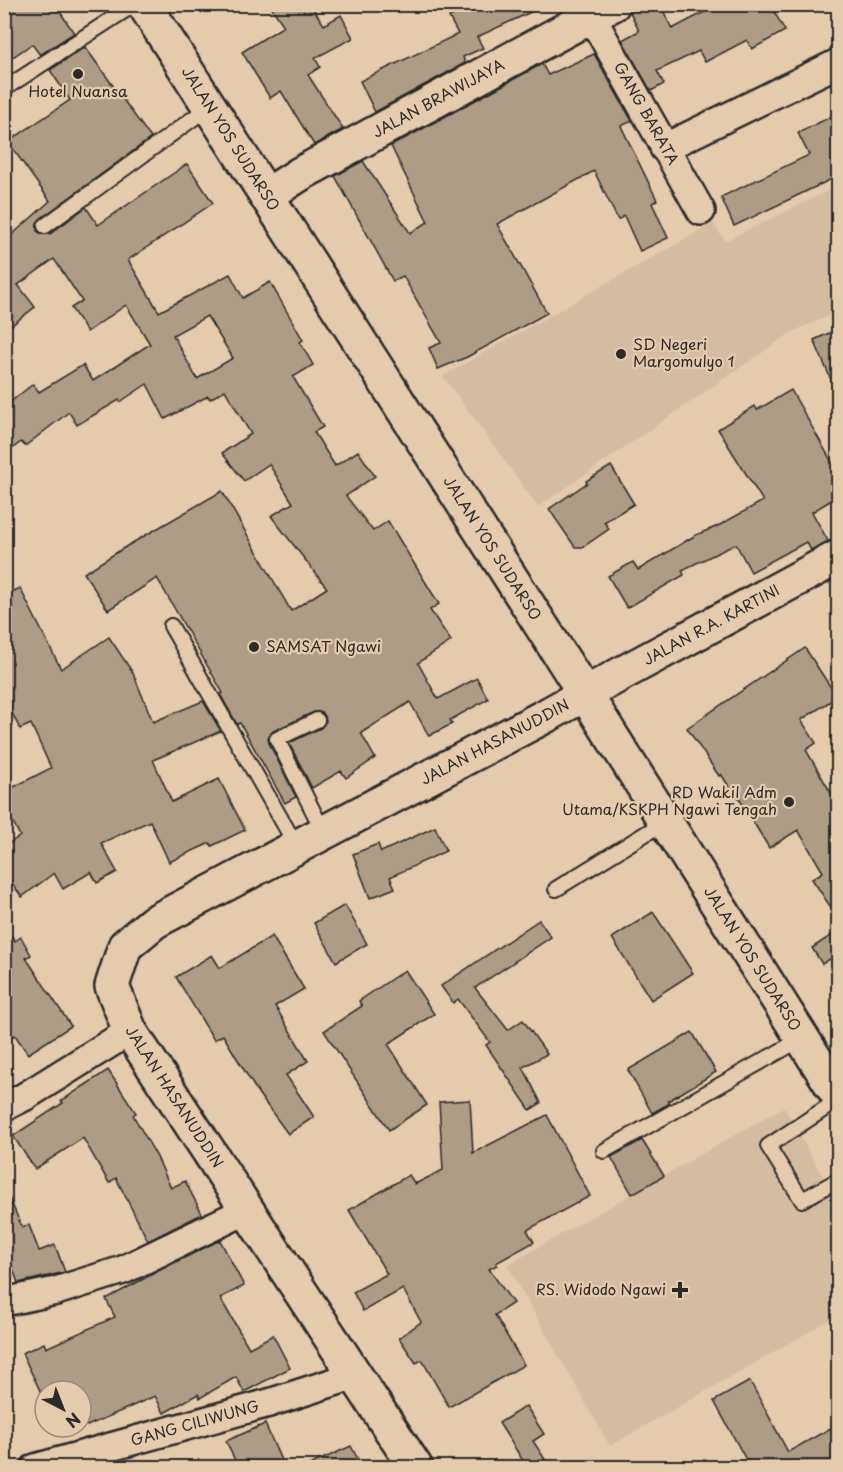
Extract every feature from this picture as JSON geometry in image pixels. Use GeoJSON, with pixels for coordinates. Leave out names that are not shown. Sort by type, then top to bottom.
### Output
{"type":"FeatureCollection","features":[{"type":"Feature","properties":{"kind":"street","name":"JALAN YOS SUDARSO"},"geometry":{"type":"LineString","coordinates":[[144,4],[666,821],[838,1095]]}},
{"type":"Feature","properties":{"kind":"street","name":"GANG BARATA"},"geometry":{"type":"LineString","coordinates":[[602,10],[664,148],[701,211]]}},
{"type":"Feature","properties":{"kind":"street","name":"JALAN BRAWIJAYA"},"geometry":{"type":"LineString","coordinates":[[266,196],[300,174],[602,10]]}},
{"type":"Feature","properties":{"kind":"street"},"geometry":{"type":"LineString","coordinates":[[664,148],[838,63]]}},
{"type":"Feature","properties":{"kind":"street","name":"JALAN R.A. KARTINI"},"geometry":{"type":"LineString","coordinates":[[585,694],[838,557]]}},
{"type":"Feature","properties":{"kind":"street","name":"JALAN HASANUDDIN"},"geometry":{"type":"LineString","coordinates":[[416,1467],[130,1031],[112,987],[125,946],[154,922],[585,694]]}},
{"type":"Feature","properties":{"kind":"street"},"geometry":{"type":"LineString","coordinates":[[4,1107],[130,1031]]}},
{"type":"Feature","properties":{"kind":"street"},"geometry":{"type":"LineString","coordinates":[[4,1302],[56,1291],[123,1270],[247,1210]]}},
{"type":"Feature","properties":{"kind":"street","name":"GANG CILIWUNG"},"geometry":{"type":"LineString","coordinates":[[35,1467],[269,1403],[356,1375]]}},
{"type":"Feature","properties":{"kind":"lane"},"geometry":{"type":"LineString","coordinates":[[4,89],[135,4]]}},
{"type":"Feature","properties":{"kind":"lane"},"geometry":{"type":"LineString","coordinates":[[45,226],[209,107]]}},
{"type":"Feature","properties":{"kind":"lane"},"geometry":{"type":"LineString","coordinates":[[171,626],[310,840]]}},
{"type":"Feature","properties":{"kind":"lane"},"geometry":{"type":"LineString","coordinates":[[310,840],[277,739],[317,720]]}},
{"type":"Feature","properties":{"kind":"lane"},"geometry":{"type":"LineString","coordinates":[[556,889],[666,821]]}},
{"type":"Feature","properties":{"kind":"lane"},"geometry":{"type":"LineString","coordinates":[[603,1151],[803,1038]]}},
{"type":"Feature","properties":{"kind":"lane"},"geometry":{"type":"LineString","coordinates":[[838,1101],[768,1146],[802,1200],[838,1180]]}},
{"type":"Feature","properties":{"kind":"shaded area","name":"SD Negeri Margomulyo 1"},"geometry":{"type":"Polygon","coordinates":[[[838,186],[838,312],[792,332],[538,507],[443,376],[713,223],[725,241],[838,186]]]}},
{"type":"Feature","properties":{"kind":"shaded area","name":"RS. Widodo Ngawi"},"geometry":{"type":"Polygon","coordinates":[[[784,1107],[838,1204],[838,1315],[610,1446],[507,1265],[784,1107]]]}},
{"type":"Feature","properties":{"kind":"building"},"geometry":{"type":"Polygon","coordinates":[[[4,4],[55,4],[74,33],[40,55],[32,44],[4,63],[4,4]]]}},
{"type":"Feature","properties":{"kind":"building"},"geometry":{"type":"Polygon","coordinates":[[[269,4],[310,4],[324,25],[341,15],[353,38],[315,58],[320,67],[308,75],[343,129],[314,145],[281,91],[270,98],[242,52],[284,26],[269,4]]]}},
{"type":"Feature","properties":{"kind":"building"},"geometry":{"type":"Polygon","coordinates":[[[476,4],[548,4],[477,37],[483,48],[463,57],[465,63],[375,112],[360,81],[458,34],[449,17],[476,4]]]}},
{"type":"Feature","properties":{"kind":"building"},"geometry":{"type":"Polygon","coordinates":[[[632,4],[660,4],[672,29],[720,4],[770,4],[785,31],[752,49],[747,40],[705,62],[699,51],[657,71],[664,84],[651,91],[622,40],[639,31],[630,12],[632,4]]]}},
{"type":"Feature","properties":{"kind":"building"},"geometry":{"type":"Polygon","coordinates":[[[85,47],[151,138],[40,219],[37,223],[37,231],[50,234],[86,207],[98,225],[187,164],[213,203],[128,260],[159,312],[230,274],[243,298],[270,282],[303,340],[300,342],[313,365],[293,377],[323,427],[314,432],[335,466],[358,451],[375,476],[346,496],[373,531],[388,521],[439,604],[430,610],[451,641],[418,663],[438,699],[477,678],[488,699],[450,720],[452,724],[429,736],[410,702],[361,733],[375,758],[346,778],[341,771],[312,788],[289,743],[321,728],[326,721],[325,716],[322,712],[314,712],[273,731],[268,738],[269,743],[296,797],[285,803],[240,723],[237,724],[220,694],[223,693],[157,578],[108,610],[84,573],[222,491],[291,611],[327,588],[271,516],[293,503],[269,464],[244,481],[222,453],[251,434],[225,390],[210,399],[208,396],[165,419],[147,384],[120,402],[119,400],[77,425],[69,412],[25,446],[21,442],[4,455],[4,407],[33,384],[39,392],[83,365],[93,381],[150,344],[126,305],[87,332],[71,308],[82,301],[54,259],[18,285],[35,307],[4,331],[4,242],[50,201],[8,142],[70,100],[50,70],[85,47]],[[207,316],[173,335],[197,379],[233,358],[207,316]]]}},
{"type":"Feature","properties":{"kind":"building"},"geometry":{"type":"Polygon","coordinates":[[[594,54],[632,121],[621,126],[657,200],[652,203],[668,238],[640,251],[624,216],[618,220],[594,171],[497,224],[547,313],[467,357],[438,369],[429,348],[441,343],[403,276],[393,281],[335,176],[363,161],[410,233],[428,222],[391,146],[542,64],[548,75],[594,54]]]}},
{"type":"Feature","properties":{"kind":"building"},"geometry":{"type":"Polygon","coordinates":[[[838,113],[838,176],[734,226],[721,197],[809,155],[798,133],[838,113]]]}},
{"type":"Feature","properties":{"kind":"building"},"geometry":{"type":"Polygon","coordinates":[[[838,329],[838,396],[814,340],[838,329]]]}},
{"type":"Feature","properties":{"kind":"building"},"geometry":{"type":"Polygon","coordinates":[[[791,390],[838,473],[838,496],[812,512],[828,541],[811,550],[806,542],[751,572],[736,544],[682,570],[684,575],[627,608],[608,576],[633,562],[638,570],[696,535],[718,526],[763,501],[718,429],[755,406],[757,410],[791,390]]]}},
{"type":"Feature","properties":{"kind":"building"},"geometry":{"type":"Polygon","coordinates":[[[611,466],[634,504],[604,522],[609,529],[583,547],[575,547],[549,509],[587,483],[586,481],[611,466]]]}},
{"type":"Feature","properties":{"kind":"building"},"geometry":{"type":"Polygon","coordinates":[[[20,588],[61,669],[109,637],[133,673],[153,722],[203,701],[221,731],[153,760],[172,802],[219,779],[245,830],[212,846],[210,843],[169,862],[150,821],[101,843],[117,872],[97,883],[91,872],[63,889],[54,873],[22,897],[4,873],[4,847],[20,836],[4,804],[4,792],[51,768],[31,724],[20,729],[4,697],[4,596],[20,588]]]}},
{"type":"Feature","properties":{"kind":"building"},"geometry":{"type":"Polygon","coordinates":[[[805,648],[837,697],[801,720],[816,743],[806,750],[838,805],[838,918],[812,879],[823,872],[798,830],[769,848],[737,795],[735,796],[721,774],[719,776],[687,728],[805,648]]]}},
{"type":"Feature","properties":{"kind":"building"},"geometry":{"type":"Polygon","coordinates":[[[435,827],[446,851],[390,877],[395,888],[370,898],[353,854],[378,844],[381,852],[435,827]]]}},
{"type":"Feature","properties":{"kind":"building"},"geometry":{"type":"Polygon","coordinates":[[[345,905],[367,944],[336,962],[314,923],[345,905]]]}},
{"type":"Feature","properties":{"kind":"building"},"geometry":{"type":"Polygon","coordinates":[[[653,912],[693,973],[651,1000],[612,938],[653,912]]]}},
{"type":"Feature","properties":{"kind":"building"},"geometry":{"type":"Polygon","coordinates":[[[539,920],[551,937],[475,988],[508,1030],[523,1020],[547,1054],[523,1067],[541,1103],[530,1110],[486,1045],[490,1042],[458,999],[453,1003],[441,986],[539,920]]]}},
{"type":"Feature","properties":{"kind":"building"},"geometry":{"type":"Polygon","coordinates":[[[4,926],[15,941],[21,937],[31,955],[26,958],[71,1026],[28,1054],[15,1035],[4,1041],[4,926]]]}},
{"type":"Feature","properties":{"kind":"building"},"geometry":{"type":"Polygon","coordinates":[[[838,931],[838,954],[822,964],[812,948],[838,931]]]}},
{"type":"Feature","properties":{"kind":"building"},"geometry":{"type":"Polygon","coordinates":[[[272,936],[304,989],[275,1006],[308,1061],[286,1075],[314,1117],[288,1134],[258,1093],[223,1035],[214,1040],[176,977],[212,955],[220,968],[272,936]]]}},
{"type":"Feature","properties":{"kind":"building"},"geometry":{"type":"Polygon","coordinates":[[[405,970],[434,1014],[388,1044],[427,1105],[389,1130],[324,1031],[362,1006],[359,1001],[405,970]]]}},
{"type":"Feature","properties":{"kind":"building"},"geometry":{"type":"Polygon","coordinates":[[[692,1032],[716,1072],[652,1113],[628,1070],[692,1032]]]}},
{"type":"Feature","properties":{"kind":"building"},"geometry":{"type":"Polygon","coordinates":[[[108,1070],[136,1113],[133,1115],[157,1157],[171,1188],[185,1181],[202,1214],[148,1241],[116,1178],[109,1183],[83,1138],[35,1169],[13,1136],[108,1070]]]}},
{"type":"Feature","properties":{"kind":"building"},"geometry":{"type":"Polygon","coordinates":[[[470,1100],[473,1153],[547,1115],[590,1196],[527,1230],[534,1242],[489,1269],[513,1303],[495,1315],[524,1365],[449,1407],[422,1360],[416,1363],[399,1338],[421,1322],[403,1289],[363,1311],[353,1292],[387,1274],[349,1210],[409,1175],[415,1184],[443,1170],[439,1102],[470,1100]]]}},
{"type":"Feature","properties":{"kind":"building"},"geometry":{"type":"Polygon","coordinates":[[[642,1140],[664,1176],[632,1194],[611,1157],[642,1140]]]}},
{"type":"Feature","properties":{"kind":"building"},"geometry":{"type":"Polygon","coordinates":[[[4,1186],[22,1227],[29,1225],[39,1251],[55,1245],[65,1272],[18,1283],[4,1244],[4,1186]]]}},
{"type":"Feature","properties":{"kind":"building"},"geometry":{"type":"Polygon","coordinates":[[[220,1240],[244,1286],[220,1298],[249,1348],[273,1335],[290,1368],[244,1392],[236,1377],[200,1398],[198,1394],[164,1413],[155,1396],[93,1423],[93,1379],[34,1379],[22,1353],[44,1343],[46,1348],[115,1317],[106,1299],[220,1240]]]}},
{"type":"Feature","properties":{"kind":"building"},"geometry":{"type":"Polygon","coordinates":[[[750,1381],[788,1452],[838,1424],[838,1467],[750,1467],[714,1401],[750,1381]]]}},
{"type":"Feature","properties":{"kind":"building"},"geometry":{"type":"Polygon","coordinates":[[[526,1406],[544,1434],[533,1441],[550,1467],[527,1467],[499,1423],[526,1406]]]}},
{"type":"Feature","properties":{"kind":"building"},"geometry":{"type":"Polygon","coordinates":[[[265,1424],[284,1467],[238,1467],[226,1441],[265,1424]]]}},
{"type":"Feature","properties":{"kind":"building"},"geometry":{"type":"Polygon","coordinates":[[[351,1446],[362,1467],[305,1467],[351,1446]]]}},
{"type":"Feature","properties":{"kind":"place","name":"Hotel Nuansa"},"geometry":{"type":"Point","coordinates":[78,74]}},
{"type":"Feature","properties":{"kind":"place","name":"SD Negeri Margomulyo 1"},"geometry":{"type":"Point","coordinates":[621,354]}},
{"type":"Feature","properties":{"kind":"place","name":"SAMSAT Ngawi"},"geometry":{"type":"Point","coordinates":[254,647]}},
{"type":"Feature","properties":{"kind":"place","name":"RD Wakil Adm Utama/KSKPH Ngawi Tengah"},"geometry":{"type":"Point","coordinates":[789,802]}},
{"type":"Feature","properties":{"kind":"place","name":"RS. Widodo Ngawi"},"geometry":{"type":"Point","coordinates":[680,1290]}}]}
